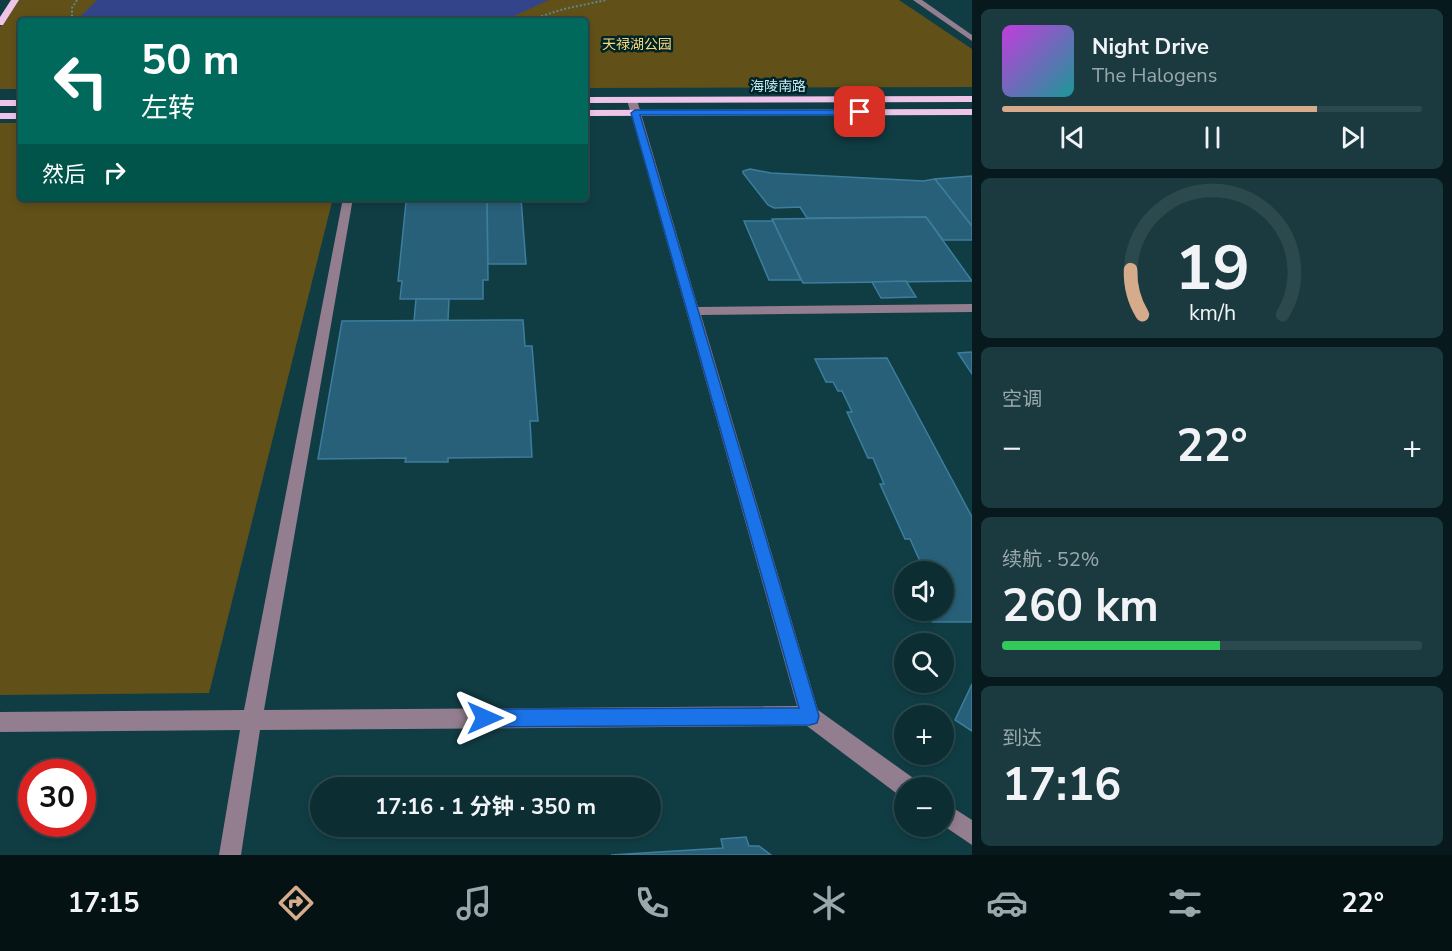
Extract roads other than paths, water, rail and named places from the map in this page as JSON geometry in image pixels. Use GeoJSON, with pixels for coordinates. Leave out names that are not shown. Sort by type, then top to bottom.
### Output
{"type":"FeatureCollection","features":[{"type":"Feature","properties":{"kind":"main road"},"geometry":{"type":"LineString","coordinates":[[0,23],[15,0]]}},
{"type":"Feature","properties":{"kind":"main road","name":"海陵南路"},"geometry":{"type":"LineString","coordinates":[[588,113],[634,106],[972,99]]}},
{"type":"Feature","properties":{"kind":"main road","name":"海陵南路"},"geometry":{"type":"LineString","coordinates":[[588,100],[634,106],[972,112]]}},
{"type":"Feature","properties":{"kind":"main road"},"geometry":{"type":"LineString","coordinates":[[0,103],[18,103]]}},
{"type":"Feature","properties":{"kind":"main road"},"geometry":{"type":"LineString","coordinates":[[0,116],[18,116]]}},
{"type":"Feature","properties":{"kind":"street"},"geometry":{"type":"LineString","coordinates":[[917,0],[972,39]]}},
{"type":"Feature","properties":{"kind":"street"},"geometry":{"type":"LineString","coordinates":[[634,106],[810,716]]}},
{"type":"Feature","properties":{"kind":"street"},"geometry":{"type":"LineString","coordinates":[[230,855],[252,719],[347,201]]}},
{"type":"Feature","properties":{"kind":"street"},"geometry":{"type":"LineString","coordinates":[[693,311],[972,308]]}},
{"type":"Feature","properties":{"kind":"street"},"geometry":{"type":"LineString","coordinates":[[0,722],[810,716],[894,778]]}},
{"type":"Feature","properties":{"kind":"street"},"geometry":{"type":"LineString","coordinates":[[954,820],[972,834]]}},
{"type":"Feature","properties":{"kind":"water"},"geometry":{"type":"Polygon","coordinates":[[[97,0],[549,0],[510,18],[79,18],[97,0]]]}},
{"type":"Feature","properties":{"kind":"park label","name":"天禄湖公园"},"geometry":{"type":"Point","coordinates":[637,44]}}]}
